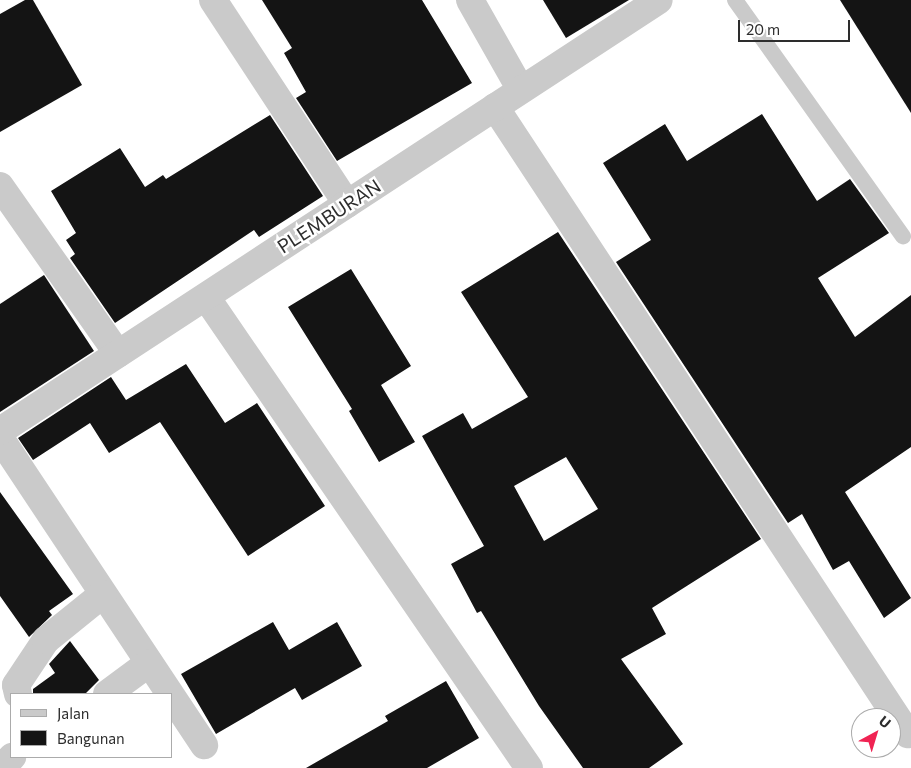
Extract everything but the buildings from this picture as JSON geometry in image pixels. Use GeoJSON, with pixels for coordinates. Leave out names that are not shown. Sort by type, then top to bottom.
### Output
{"type":"FeatureCollection","features":[{"type":"Feature","properties":{"kind":"street"},"geometry":{"type":"LineString","coordinates":[[213,0],[347,204]]}},
{"type":"Feature","properties":{"kind":"street"},"geometry":{"type":"LineString","coordinates":[[470,0],[521,90]]}},
{"type":"Feature","properties":{"kind":"street","name":"PLEMBURAN"},"geometry":{"type":"LineString","coordinates":[[0,431],[659,0]]}},
{"type":"Feature","properties":{"kind":"street"},"geometry":{"type":"LineString","coordinates":[[495,107],[908,734]]}},
{"type":"Feature","properties":{"kind":"street"},"geometry":{"type":"LineString","coordinates":[[0,186],[118,354]]}},
{"type":"Feature","properties":{"kind":"street"},"geometry":{"type":"LineString","coordinates":[[206,297],[529,768]]}},
{"type":"Feature","properties":{"kind":"street"},"geometry":{"type":"LineString","coordinates":[[0,438],[170,693]]}},
{"type":"Feature","properties":{"kind":"street"},"geometry":{"type":"LineString","coordinates":[[18,693],[16,684],[46,640],[103,594]]}},
{"type":"Feature","properties":{"kind":"street"},"geometry":{"type":"LineString","coordinates":[[108,693],[150,663]]}},
{"type":"Feature","properties":{"kind":"street"},"geometry":{"type":"LineString","coordinates":[[172,696],[204,745]]}},
{"type":"Feature","properties":{"kind":"street"},"geometry":{"type":"LineString","coordinates":[[1,768],[11,758]]}},
{"type":"Feature","properties":{"kind":"lane"},"geometry":{"type":"LineString","coordinates":[[735,0],[902,236]]}}]}
